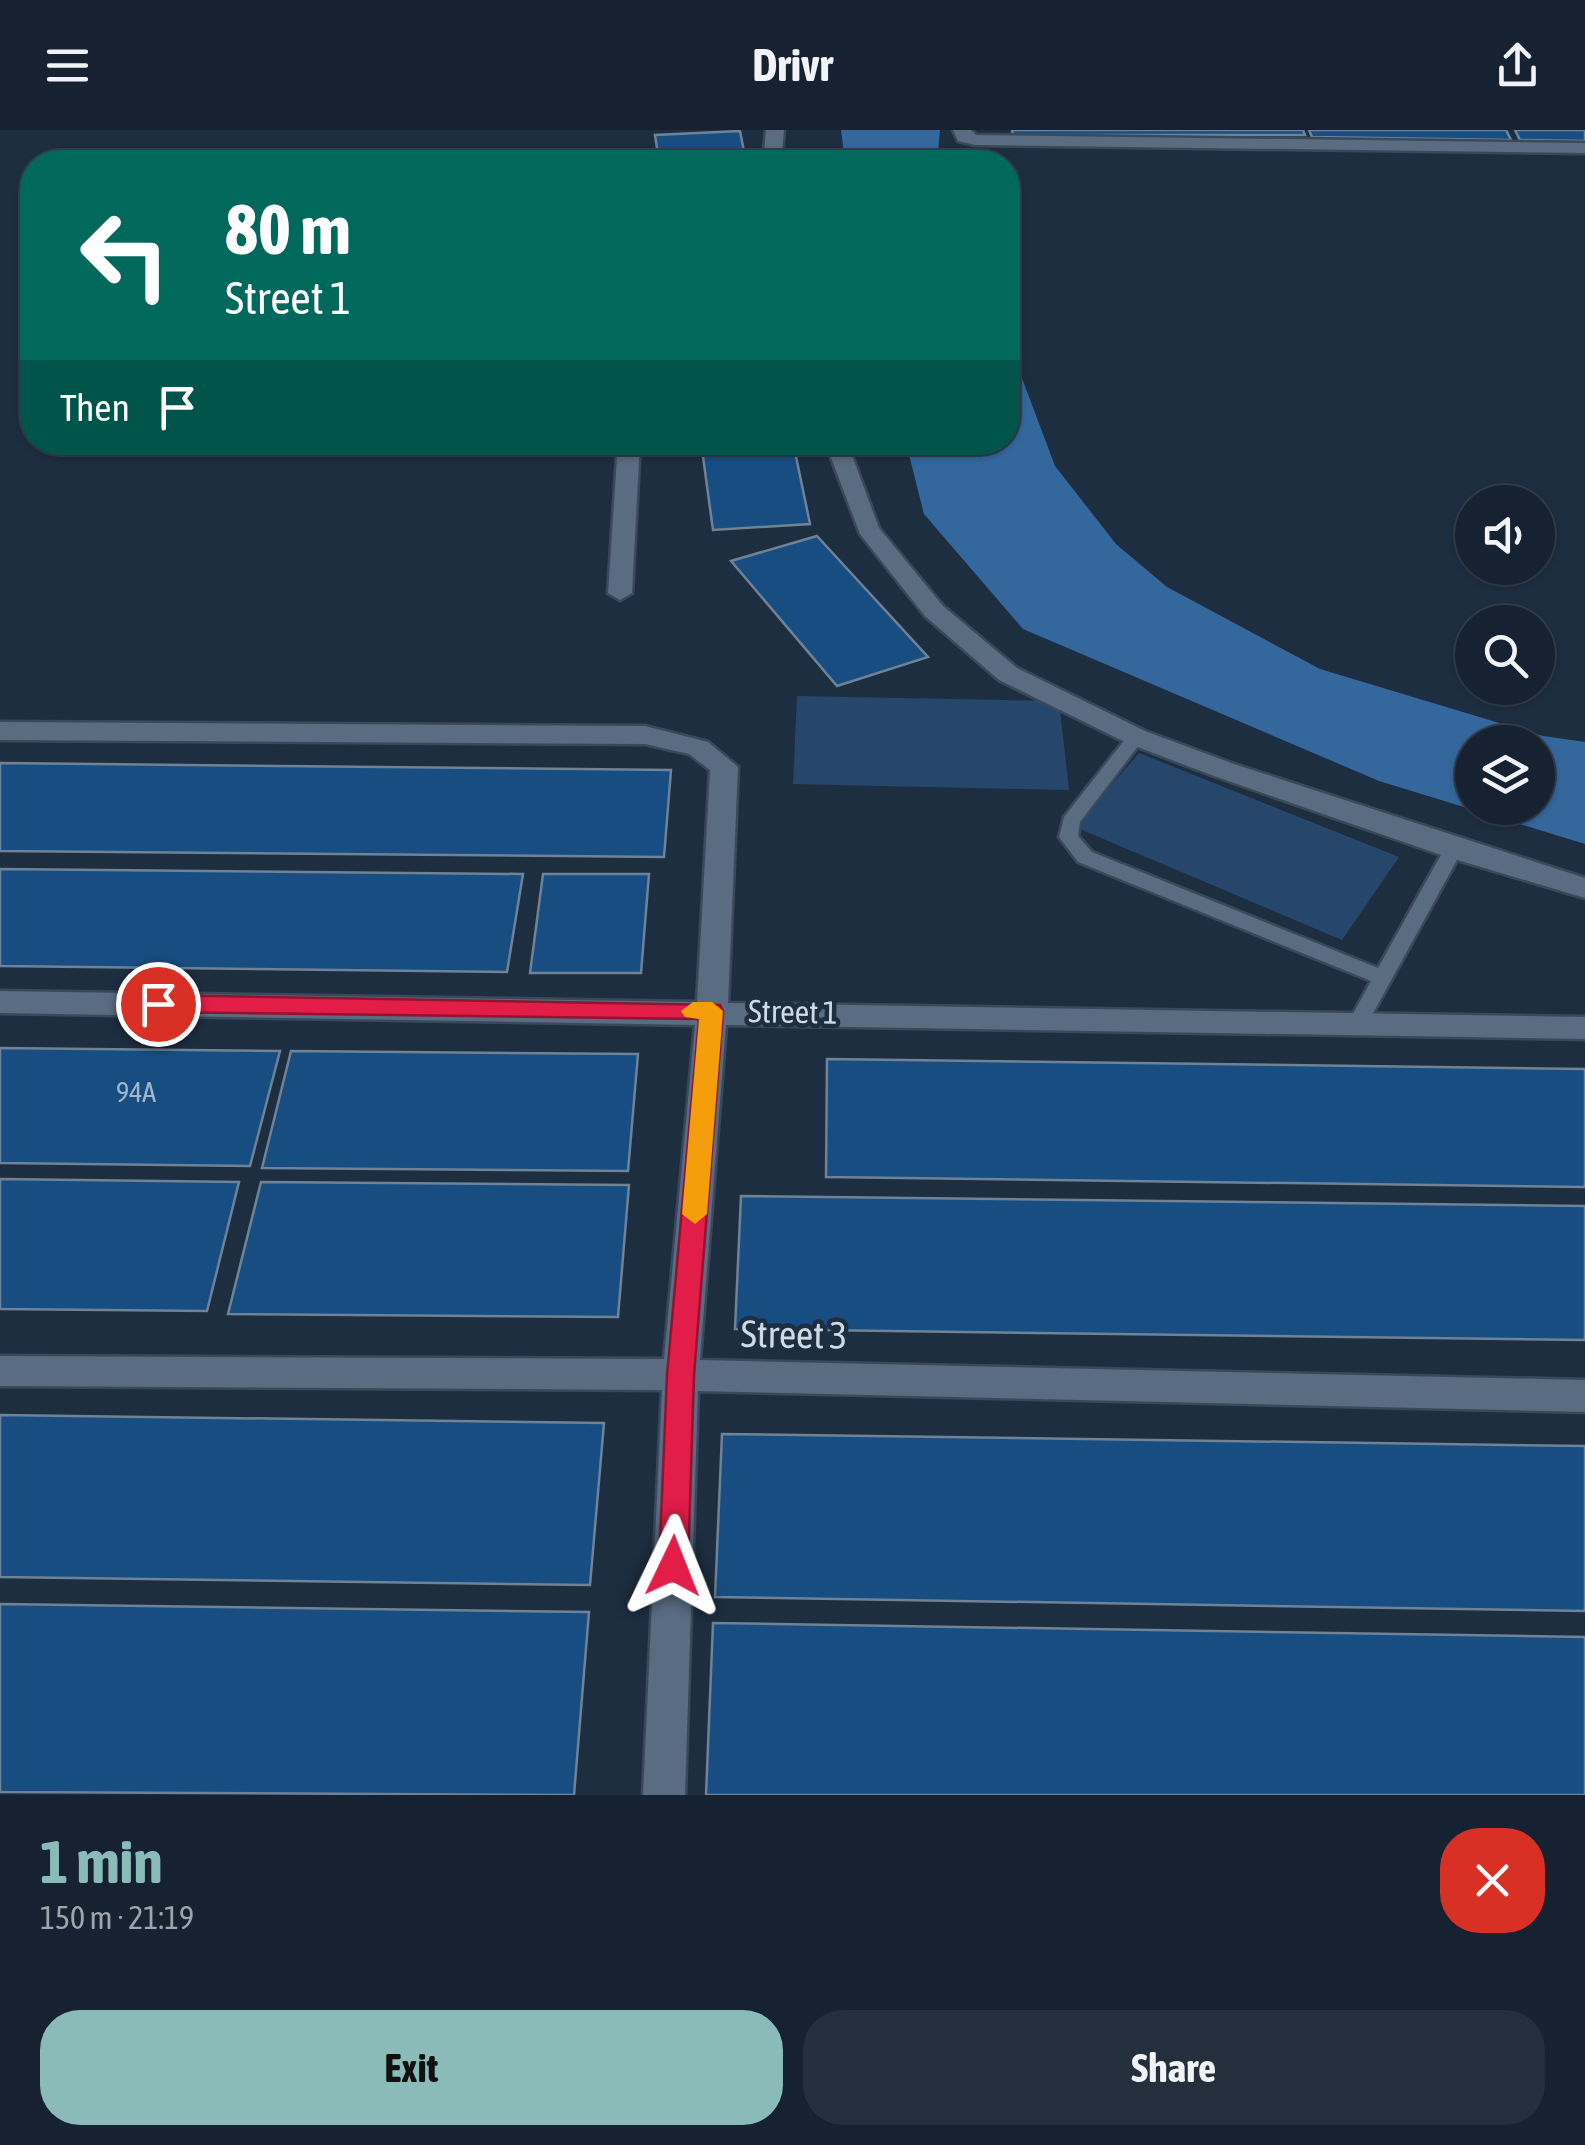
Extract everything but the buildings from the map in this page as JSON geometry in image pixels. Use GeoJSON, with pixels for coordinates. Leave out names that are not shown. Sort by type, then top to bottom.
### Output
{"type":"FeatureCollection","features":[{"type":"Feature","properties":{"kind":"street"},"geometry":{"type":"LineString","coordinates":[[962,130],[964,136],[976,140],[1585,148]]}},
{"type":"Feature","properties":{"kind":"street"},"geometry":{"type":"LineString","coordinates":[[620,593],[628,455]]}},
{"type":"Feature","properties":{"kind":"street"},"geometry":{"type":"LineString","coordinates":[[841,455],[868,529],[934,611],[1008,674],[1136,737],[1454,849],[1585,888]]}},
{"type":"Feature","properties":{"kind":"street"},"geometry":{"type":"LineString","coordinates":[[0,731],[645,734],[698,748],[724,767],[712,1011],[681,1375],[664,1795]]}},
{"type":"Feature","properties":{"kind":"street","name":"Street 1"},"geometry":{"type":"LineString","coordinates":[[0,1002],[1585,1028]]}},
{"type":"Feature","properties":{"kind":"street","name":"Street 3"},"geometry":{"type":"LineString","coordinates":[[0,1371],[681,1375],[1585,1396]]}},
{"type":"Feature","properties":{"kind":"lane"},"geometry":{"type":"LineString","coordinates":[[1136,737],[1071,821],[1068,837],[1084,857],[1384,978]]}},
{"type":"Feature","properties":{"kind":"lane"},"geometry":{"type":"LineString","coordinates":[[1358,1024],[1454,849]]}},
{"type":"Feature","properties":{"kind":"shaded area"},"geometry":{"type":"Polygon","coordinates":[[[841,130],[940,130],[938,150],[844,150],[841,130]]]}},
{"type":"Feature","properties":{"kind":"shaded area"},"geometry":{"type":"Polygon","coordinates":[[[1020,373],[1055,466],[1116,544],[1167,587],[1320,669],[1506,725],[1455,725],[1455,804],[1379,781],[1023,629],[924,514],[909,455],[1020,455],[1020,373]]]}},
{"type":"Feature","properties":{"kind":"shaded area"},"geometry":{"type":"Polygon","coordinates":[[[797,696],[1059,701],[1069,790],[793,784],[797,696]]]}},
{"type":"Feature","properties":{"kind":"shaded area"},"geometry":{"type":"Polygon","coordinates":[[[1555,738],[1585,742],[1585,844],[1523,825],[1555,825],[1555,738]]]}},
{"type":"Feature","properties":{"kind":"shaded area"},"geometry":{"type":"Polygon","coordinates":[[[1139,753],[1399,857],[1342,940],[1075,827],[1139,753]]]}},
{"type":"Feature","properties":{"kind":"slow traffic"},"geometry":{"type":"LineString","coordinates":[[693,1011],[712,1011],[695,1214]]}},
{"type":"Feature","properties":{"kind":"route"},"geometry":{"type":"LineString","coordinates":[[158,1004],[712,1011],[681,1375],[673,1566]]}}]}
